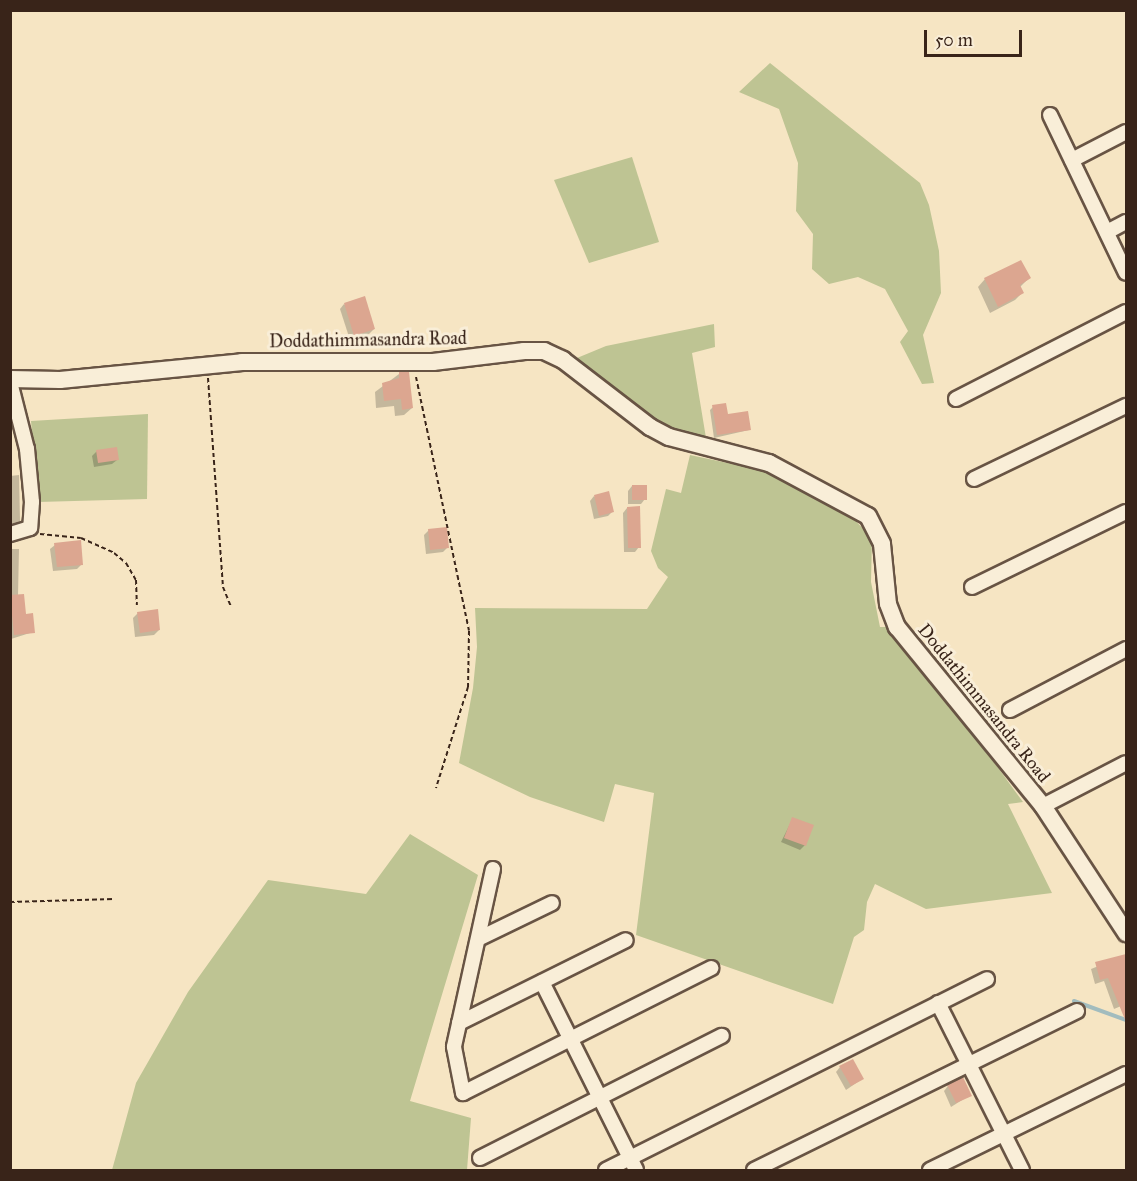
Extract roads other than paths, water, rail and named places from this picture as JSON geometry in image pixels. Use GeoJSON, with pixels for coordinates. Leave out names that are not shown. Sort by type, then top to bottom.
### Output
{"type":"FeatureCollection","features":[{"type":"Feature","properties":{"kind":"street"},"geometry":{"type":"LineString","coordinates":[[1050,115],[1126,273]]}},
{"type":"Feature","properties":{"kind":"street"},"geometry":{"type":"LineString","coordinates":[[1072,160],[1126,132]]}},
{"type":"Feature","properties":{"kind":"street"},"geometry":{"type":"LineString","coordinates":[[1107,232],[1126,222]]}},
{"type":"Feature","properties":{"kind":"street"},"geometry":{"type":"LineString","coordinates":[[956,399],[1126,312]]}},
{"type":"Feature","properties":{"kind":"street","name":"Doddathimmasandra Road"},"geometry":{"type":"LineString","coordinates":[[11,384],[207,365],[413,363],[544,351],[563,360],[650,427],[669,437],[769,463],[856,508],[876,526],[882,544],[888,604],[897,627],[1043,806],[1126,933]]}},
{"type":"Feature","properties":{"kind":"street"},"geometry":{"type":"LineString","coordinates":[[10,534],[28,530],[32,502],[27,449],[11,384]]}},
{"type":"Feature","properties":{"kind":"street"},"geometry":{"type":"LineString","coordinates":[[974,478],[1126,406]]}},
{"type":"Feature","properties":{"kind":"street"},"geometry":{"type":"LineString","coordinates":[[972,587],[1126,512]]}},
{"type":"Feature","properties":{"kind":"street"},"geometry":{"type":"LineString","coordinates":[[1010,710],[1126,649]]}},
{"type":"Feature","properties":{"kind":"street"},"geometry":{"type":"LineString","coordinates":[[1043,806],[1126,763]]}},
{"type":"Feature","properties":{"kind":"street"},"geometry":{"type":"LineString","coordinates":[[493,869],[454,1047],[463,1093],[711,968]]}},
{"type":"Feature","properties":{"kind":"street"},"geometry":{"type":"LineString","coordinates":[[477,939],[552,903]]}},
{"type":"Feature","properties":{"kind":"street"},"geometry":{"type":"LineString","coordinates":[[459,1023],[626,940]]}},
{"type":"Feature","properties":{"kind":"street"},"geometry":{"type":"LineString","coordinates":[[606,1170],[633,1164],[987,979]]}},
{"type":"Feature","properties":{"kind":"street"},"geometry":{"type":"LineString","coordinates":[[542,982],[633,1164]]}},
{"type":"Feature","properties":{"kind":"street"},"geometry":{"type":"LineString","coordinates":[[938,1003],[1022,1170]]}},
{"type":"Feature","properties":{"kind":"street"},"geometry":{"type":"LineString","coordinates":[[754,1170],[1077,1011]]}},
{"type":"Feature","properties":{"kind":"street"},"geometry":{"type":"LineString","coordinates":[[480,1158],[722,1036]]}},
{"type":"Feature","properties":{"kind":"street"},"geometry":{"type":"LineString","coordinates":[[930,1170],[1126,1074]]}},
{"type":"Feature","properties":{"kind":"waterway"},"geometry":{"type":"LineString","coordinates":[[1074,1001],[1126,1020]]}}]}
